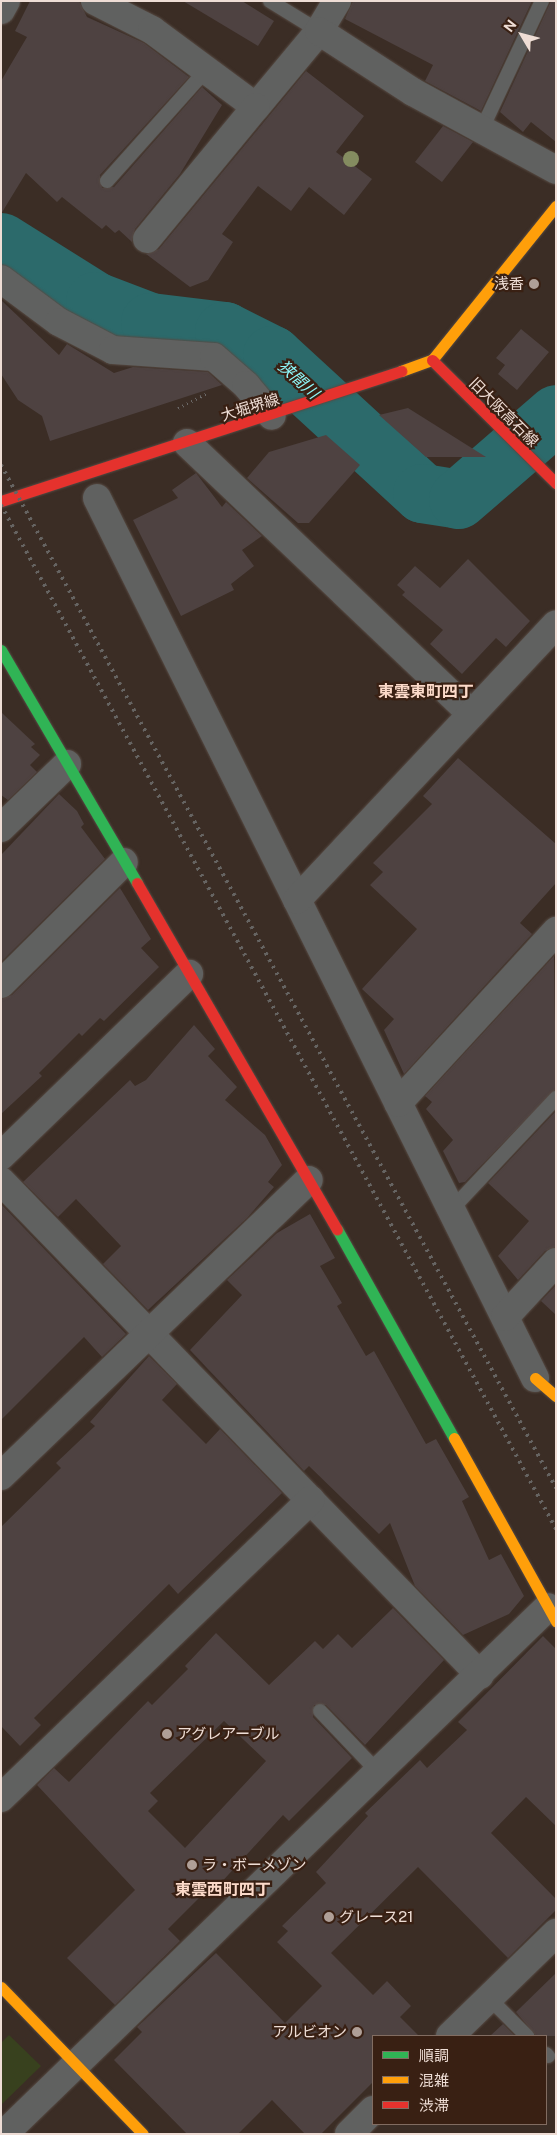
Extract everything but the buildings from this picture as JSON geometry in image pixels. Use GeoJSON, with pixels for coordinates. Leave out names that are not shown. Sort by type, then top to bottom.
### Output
{"type":"FeatureCollection","features":[{"type":"Feature","properties":{"kind":"street"},"geometry":{"type":"LineString","coordinates":[[1,10],[6,1]]}},
{"type":"Feature","properties":{"kind":"street"},"geometry":{"type":"LineString","coordinates":[[95,1],[152,30],[208,68],[256,107]]}},
{"type":"Feature","properties":{"kind":"street"},"geometry":{"type":"LineString","coordinates":[[147,239],[320,31],[337,1]]}},
{"type":"Feature","properties":{"kind":"street"},"geometry":{"type":"LineString","coordinates":[[320,31],[481,131],[556,170]]}},
{"type":"Feature","properties":{"kind":"street"},"geometry":{"type":"LineString","coordinates":[[432,360],[556,206]]}},
{"type":"Feature","properties":{"kind":"street"},"geometry":{"type":"LineString","coordinates":[[1,279],[59,322],[113,350],[214,357],[272,416]]}},
{"type":"Feature","properties":{"kind":"street","name":"大堀堺線"},"geometry":{"type":"LineString","coordinates":[[1,501],[303,406],[432,360]]}},
{"type":"Feature","properties":{"kind":"street","name":"旧大阪高石線"},"geometry":{"type":"LineString","coordinates":[[432,360],[492,423],[556,483]]}},
{"type":"Feature","properties":{"kind":"street"},"geometry":{"type":"LineString","coordinates":[[187,443],[472,714]]}},
{"type":"Feature","properties":{"kind":"street"},"geometry":{"type":"LineString","coordinates":[[97,498],[535,1378],[556,1396]]}},
{"type":"Feature","properties":{"kind":"street"},"geometry":{"type":"LineString","coordinates":[[297,900],[556,624]]}},
{"type":"Feature","properties":{"kind":"street"},"geometry":{"type":"LineString","coordinates":[[1,650],[309,1180],[552,1614],[480,1675],[4,2134]]}},
{"type":"Feature","properties":{"kind":"street"},"geometry":{"type":"LineString","coordinates":[[1,828],[68,764]]}},
{"type":"Feature","properties":{"kind":"street"},"geometry":{"type":"LineString","coordinates":[[1,984],[124,862]]}},
{"type":"Feature","properties":{"kind":"street"},"geometry":{"type":"LineString","coordinates":[[398,1103],[556,931]]}},
{"type":"Feature","properties":{"kind":"street"},"geometry":{"type":"LineString","coordinates":[[1,1156],[189,974]]}},
{"type":"Feature","properties":{"kind":"street"},"geometry":{"type":"LineString","coordinates":[[1,1180],[480,1675]]}},
{"type":"Feature","properties":{"kind":"street"},"geometry":{"type":"LineString","coordinates":[[1,1476],[151,1335],[309,1180]]}},
{"type":"Feature","properties":{"kind":"street"},"geometry":{"type":"LineString","coordinates":[[505,1317],[556,1262]]}},
{"type":"Feature","properties":{"kind":"street"},"geometry":{"type":"LineString","coordinates":[[1,1798],[310,1500]]}},
{"type":"Feature","properties":{"kind":"street"},"geometry":{"type":"LineString","coordinates":[[451,2035],[556,1933]]}},
{"type":"Feature","properties":{"kind":"street"},"geometry":{"type":"LineString","coordinates":[[1,1987],[143,2134]]}},
{"type":"Feature","properties":{"kind":"street"},"geometry":{"type":"LineString","coordinates":[[349,2134],[372,2111]]}},
{"type":"Feature","properties":{"kind":"lane"},"geometry":{"type":"LineString","coordinates":[[270,1],[320,31]]}},
{"type":"Feature","properties":{"kind":"lane"},"geometry":{"type":"LineString","coordinates":[[481,131],[542,1]]}},
{"type":"Feature","properties":{"kind":"lane"},"geometry":{"type":"LineString","coordinates":[[107,181],[208,68]]}},
{"type":"Feature","properties":{"kind":"lane"},"geometry":{"type":"LineString","coordinates":[[451,1210],[556,1098]]}},
{"type":"Feature","properties":{"kind":"lane"},"geometry":{"type":"LineString","coordinates":[[320,1711],[378,1772]]}},
{"type":"Feature","properties":{"kind":"lane"},"geometry":{"type":"LineString","coordinates":[[489,1998],[526,2035]]}},
{"type":"Feature","properties":{"kind":"path"},"geometry":{"type":"LineString","coordinates":[[178,408],[215,391]]}},
{"type":"Feature","properties":{"kind":"green space"},"geometry":{"type":"Polygon","coordinates":[[[9,2035],[41,2066],[1,2105],[1,2043],[9,2035]]]}},
{"type":"Feature","properties":{"kind":"waterway","name":"狭間川"},"geometry":{"type":"LineString","coordinates":[[1,242],[95,301],[150,322],[224,331],[272,355],[422,493],[458,499],[556,414]]}},
{"type":"Feature","properties":{"kind":"railway"},"geometry":{"type":"LineString","coordinates":[[1,465],[556,1488]]}},
{"type":"Feature","properties":{"kind":"railway"},"geometry":{"type":"LineString","coordinates":[[1,505],[556,1529]]}},
{"type":"Feature","properties":{"kind":"traffic: fast"},"geometry":{"type":"LineString","coordinates":[[1,650],[137,883]]}},
{"type":"Feature","properties":{"kind":"traffic: fast"},"geometry":{"type":"LineString","coordinates":[[337,1229],[454,1438]]}},
{"type":"Feature","properties":{"kind":"traffic: slow"},"geometry":{"type":"LineString","coordinates":[[401,371],[432,360],[556,206]]}},
{"type":"Feature","properties":{"kind":"traffic: slow"},"geometry":{"type":"LineString","coordinates":[[535,1378],[556,1396]]}},
{"type":"Feature","properties":{"kind":"traffic: slow"},"geometry":{"type":"LineString","coordinates":[[454,1438],[556,1621]]}},
{"type":"Feature","properties":{"kind":"traffic: slow"},"geometry":{"type":"LineString","coordinates":[[1,1987],[143,2134]]}},
{"type":"Feature","properties":{"kind":"traffic: jam"},"geometry":{"type":"LineString","coordinates":[[432,360],[556,483]]}},
{"type":"Feature","properties":{"kind":"traffic: jam"},"geometry":{"type":"LineString","coordinates":[[1,501],[401,371]]}},
{"type":"Feature","properties":{"kind":"traffic: jam"},"geometry":{"type":"LineString","coordinates":[[137,883],[337,1229]]}},
{"type":"Feature","properties":{"kind":"place","name":"浅香"},"geometry":{"type":"Point","coordinates":[534,284]}},
{"type":"Feature","properties":{"kind":"place","name":"アグレアーブル"},"geometry":{"type":"Point","coordinates":[167,1734]}},
{"type":"Feature","properties":{"kind":"place","name":"ラ・ボーメゾン"},"geometry":{"type":"Point","coordinates":[192,1865]}},
{"type":"Feature","properties":{"kind":"place","name":"グレース21"},"geometry":{"type":"Point","coordinates":[329,1917]}},
{"type":"Feature","properties":{"kind":"place","name":"アルビオン"},"geometry":{"type":"Point","coordinates":[357,2032]}},
{"type":"Feature","properties":{"kind":"district","name":"東雲東町四丁"},"geometry":{"type":"Point","coordinates":[426,692]}},
{"type":"Feature","properties":{"kind":"district","name":"東雲西町四丁"},"geometry":{"type":"Point","coordinates":[223,1890]}}]}
